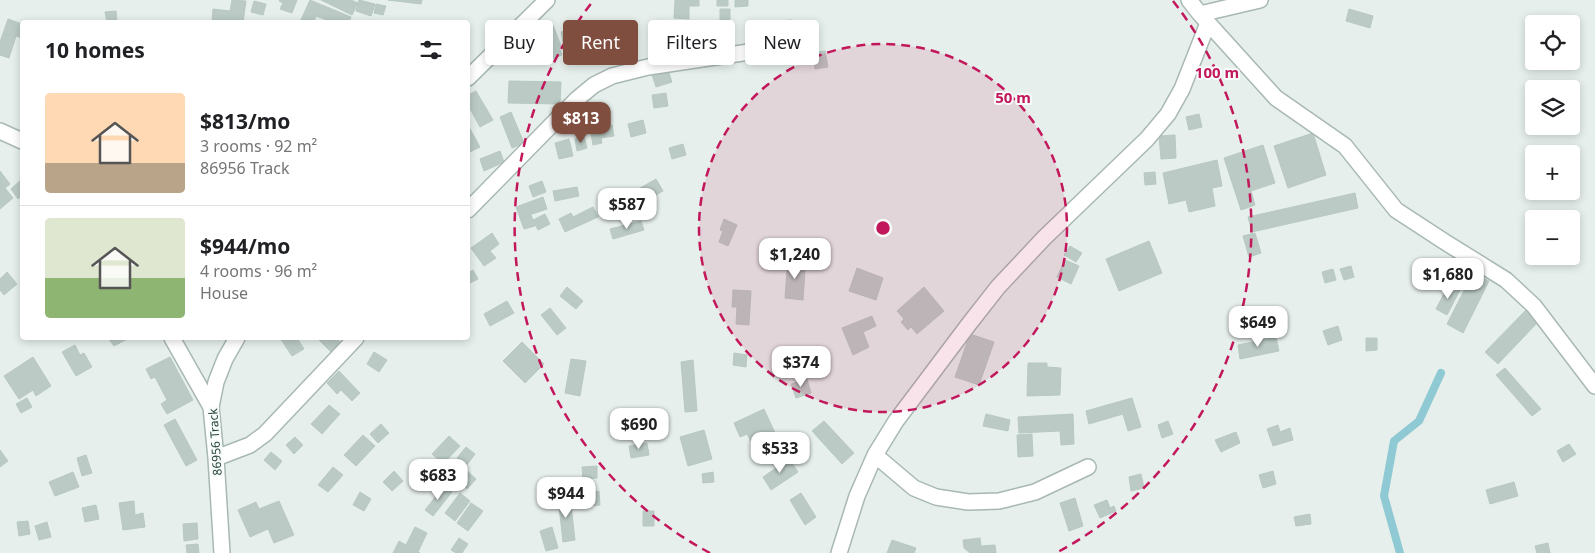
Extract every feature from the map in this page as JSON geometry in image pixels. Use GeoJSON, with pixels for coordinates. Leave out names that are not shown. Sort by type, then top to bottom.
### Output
{"type":"FeatureCollection","features":[{"type":"Feature","properties":{"kind":"street"},"geometry":{"type":"LineString","coordinates":[[470,76],[547,0]]}},
{"type":"Feature","properties":{"kind":"street"},"geometry":{"type":"LineString","coordinates":[[1189,0],[1276,98],[1345,146],[1396,210],[1506,280],[1534,306],[1595,386]]}},
{"type":"Feature","properties":{"kind":"street"},"geometry":{"type":"LineString","coordinates":[[1204,19],[1260,0]]}},
{"type":"Feature","properties":{"kind":"street"},"geometry":{"type":"LineString","coordinates":[[839,553],[857,496],[875,455],[896,421],[998,287],[1044,238],[1147,139],[1168,114],[1182,90],[1204,19]]}},
{"type":"Feature","properties":{"kind":"street"},"geometry":{"type":"LineString","coordinates":[[470,208],[577,99],[594,85],[612,76],[648,67],[745,53]]}},
{"type":"Feature","properties":{"kind":"street"},"geometry":{"type":"LineString","coordinates":[[0,131],[20,140]]}},
{"type":"Feature","properties":{"kind":"street"},"geometry":{"type":"LineString","coordinates":[[173,340],[211,407]]}},
{"type":"Feature","properties":{"kind":"street","name":"86956 Track"},"geometry":{"type":"LineString","coordinates":[[222,553],[211,407],[216,382],[224,359],[237,340]]}},
{"type":"Feature","properties":{"kind":"street"},"geometry":{"type":"LineString","coordinates":[[216,458],[250,446],[265,434],[354,340]]}},
{"type":"Feature","properties":{"kind":"street"},"geometry":{"type":"LineString","coordinates":[[875,455],[914,488],[936,497],[968,502],[999,501],[1035,492],[1088,467]]}},
{"type":"Feature","properties":{"kind":"building"},"geometry":{"type":"Polygon","coordinates":[[[232,0],[246,1],[243,20],[212,20],[213,9],[230,11],[232,0]]]}},
{"type":"Feature","properties":{"kind":"building"},"geometry":{"type":"Polygon","coordinates":[[[280,0],[297,0],[292,13],[280,9],[283,3],[280,0]]]}},
{"type":"Feature","properties":{"kind":"building"},"geometry":{"type":"Polygon","coordinates":[[[310,0],[351,17],[350,20],[327,20],[316,16],[315,20],[301,20],[310,0]]]}},
{"type":"Feature","properties":{"kind":"building"},"geometry":{"type":"Polygon","coordinates":[[[321,0],[351,0],[358,3],[352,15],[321,0]]]}},
{"type":"Feature","properties":{"kind":"building"},"geometry":{"type":"Polygon","coordinates":[[[359,0],[375,4],[371,16],[356,11],[359,0]]]}},
{"type":"Feature","properties":{"kind":"building"},"geometry":{"type":"Polygon","coordinates":[[[388,0],[422,0],[421,4],[388,0]]]}},
{"type":"Feature","properties":{"kind":"building"},"geometry":{"type":"Polygon","coordinates":[[[675,0],[699,0],[699,6],[689,6],[689,19],[674,18],[675,0]]]}},
{"type":"Feature","properties":{"kind":"building"},"geometry":{"type":"Polygon","coordinates":[[[717,0],[728,0],[728,6],[717,6],[717,0]]]}},
{"type":"Feature","properties":{"kind":"building"},"geometry":{"type":"Polygon","coordinates":[[[735,0],[748,0],[748,6],[735,7],[735,0]]]}},
{"type":"Feature","properties":{"kind":"building"},"geometry":{"type":"Polygon","coordinates":[[[254,1],[266,4],[263,15],[251,12],[254,1]]]}},
{"type":"Feature","properties":{"kind":"building"},"geometry":{"type":"Polygon","coordinates":[[[376,4],[386,6],[383,15],[374,13],[376,4]]]}},
{"type":"Feature","properties":{"kind":"building"},"geometry":{"type":"Polygon","coordinates":[[[720,9],[730,9],[730,20],[720,20],[720,9]]]}},
{"type":"Feature","properties":{"kind":"building"},"geometry":{"type":"Polygon","coordinates":[[[1349,9],[1373,16],[1370,28],[1346,21],[1349,9]]]}},
{"type":"Feature","properties":{"kind":"building"},"geometry":{"type":"Polygon","coordinates":[[[116,11],[117,20],[107,20],[105,12],[116,11]]]}},
{"type":"Feature","properties":{"kind":"building"},"geometry":{"type":"Polygon","coordinates":[[[8,19],[20,23],[20,37],[16,36],[9,58],[0,55],[0,42],[8,19]]]}},
{"type":"Feature","properties":{"kind":"building"},"geometry":{"type":"Polygon","coordinates":[[[553,25],[561,46],[559,47],[562,55],[553,59],[553,25]]]}},
{"type":"Feature","properties":{"kind":"building"},"geometry":{"type":"Polygon","coordinates":[[[825,51],[828,67],[815,69],[814,65],[819,65],[819,52],[825,51]]]}},
{"type":"Feature","properties":{"kind":"building"},"geometry":{"type":"Polygon","coordinates":[[[668,70],[672,82],[656,87],[652,75],[668,70]]]}},
{"type":"Feature","properties":{"kind":"building"},"geometry":{"type":"Polygon","coordinates":[[[509,81],[561,82],[560,104],[508,103],[509,81]]]}},
{"type":"Feature","properties":{"kind":"building"},"geometry":{"type":"Polygon","coordinates":[[[476,91],[493,120],[480,127],[470,109],[470,94],[476,91]]]}},
{"type":"Feature","properties":{"kind":"building"},"geometry":{"type":"Polygon","coordinates":[[[666,93],[668,106],[654,108],[652,95],[666,93]]]}},
{"type":"Feature","properties":{"kind":"building"},"geometry":{"type":"Polygon","coordinates":[[[511,112],[524,143],[512,148],[500,117],[511,112]]]}},
{"type":"Feature","properties":{"kind":"building"},"geometry":{"type":"Polygon","coordinates":[[[1199,114],[1202,127],[1189,130],[1186,117],[1199,114]]]}},
{"type":"Feature","properties":{"kind":"building"},"geometry":{"type":"Polygon","coordinates":[[[643,120],[646,133],[631,137],[628,124],[643,120]]]}},
{"type":"Feature","properties":{"kind":"building"},"geometry":{"type":"Polygon","coordinates":[[[612,125],[614,136],[601,138],[602,143],[593,145],[590,128],[612,125]]]}},
{"type":"Feature","properties":{"kind":"building"},"geometry":{"type":"Polygon","coordinates":[[[470,129],[480,147],[470,152],[470,129]]]}},
{"type":"Feature","properties":{"kind":"building"},"geometry":{"type":"Polygon","coordinates":[[[1313,133],[1326,175],[1288,188],[1274,146],[1313,133]]]}},
{"type":"Feature","properties":{"kind":"building"},"geometry":{"type":"Polygon","coordinates":[[[1175,135],[1176,158],[1161,159],[1159,136],[1175,135]]]}},
{"type":"Feature","properties":{"kind":"building"},"geometry":{"type":"Polygon","coordinates":[[[584,137],[587,148],[577,151],[575,139],[584,137]]]}},
{"type":"Feature","properties":{"kind":"building"},"geometry":{"type":"Polygon","coordinates":[[[569,139],[573,156],[559,159],[555,143],[569,139]]]}},
{"type":"Feature","properties":{"kind":"building"},"geometry":{"type":"Polygon","coordinates":[[[683,144],[686,155],[672,159],[669,148],[683,144]]]}},
{"type":"Feature","properties":{"kind":"building"},"geometry":{"type":"Polygon","coordinates":[[[1263,145],[1275,183],[1251,191],[1255,205],[1241,210],[1224,158],[1263,145]]]}},
{"type":"Feature","properties":{"kind":"building"},"geometry":{"type":"Polygon","coordinates":[[[500,151],[504,162],[484,171],[480,159],[500,151]]]}},
{"type":"Feature","properties":{"kind":"building"},"geometry":{"type":"Polygon","coordinates":[[[1217,160],[1222,186],[1212,188],[1215,206],[1189,212],[1186,200],[1169,204],[1163,173],[1217,160]]]}},
{"type":"Feature","properties":{"kind":"building"},"geometry":{"type":"Polygon","coordinates":[[[0,171],[10,184],[5,188],[13,198],[0,209],[0,171]]]}},
{"type":"Feature","properties":{"kind":"building"},"geometry":{"type":"Polygon","coordinates":[[[1155,172],[1156,184],[1145,185],[1144,173],[1155,172]]]}},
{"type":"Feature","properties":{"kind":"building"},"geometry":{"type":"Polygon","coordinates":[[[656,179],[663,191],[628,211],[621,199],[656,179]]]}},
{"type":"Feature","properties":{"kind":"building"},"geometry":{"type":"Polygon","coordinates":[[[20,181],[20,197],[18,199],[11,189],[20,181]]]}},
{"type":"Feature","properties":{"kind":"building"},"geometry":{"type":"Polygon","coordinates":[[[542,181],[546,192],[533,197],[529,186],[542,181]]]}},
{"type":"Feature","properties":{"kind":"building"},"geometry":{"type":"Polygon","coordinates":[[[577,187],[579,196],[555,201],[553,191],[577,187]]]}},
{"type":"Feature","properties":{"kind":"building"},"geometry":{"type":"Polygon","coordinates":[[[610,193],[622,212],[611,218],[600,199],[610,193]]]}},
{"type":"Feature","properties":{"kind":"building"},"geometry":{"type":"Polygon","coordinates":[[[1355,193],[1358,208],[1252,232],[1248,217],[1355,193]]]}},
{"type":"Feature","properties":{"kind":"building"},"geometry":{"type":"Polygon","coordinates":[[[543,197],[547,209],[520,218],[516,207],[543,197]]]}},
{"type":"Feature","properties":{"kind":"building"},"geometry":{"type":"Polygon","coordinates":[[[593,207],[598,217],[565,232],[559,219],[571,213],[573,217],[593,207]]]}},
{"type":"Feature","properties":{"kind":"building"},"geometry":{"type":"Polygon","coordinates":[[[545,214],[550,224],[538,230],[533,220],[545,214]]]}},
{"type":"Feature","properties":{"kind":"building"},"geometry":{"type":"Polygon","coordinates":[[[531,215],[535,226],[524,229],[520,218],[531,215]]]}},
{"type":"Feature","properties":{"kind":"building"},"geometry":{"type":"Polygon","coordinates":[[[724,219],[737,225],[728,246],[719,242],[723,231],[720,230],[724,219]]]}},
{"type":"Feature","properties":{"kind":"building"},"geometry":{"type":"Polygon","coordinates":[[[641,221],[644,230],[613,239],[610,229],[641,221]]]}},
{"type":"Feature","properties":{"kind":"building"},"geometry":{"type":"Polygon","coordinates":[[[492,233],[499,244],[490,251],[496,258],[484,266],[471,248],[492,233]]]}},
{"type":"Feature","properties":{"kind":"building"},"geometry":{"type":"Polygon","coordinates":[[[1255,233],[1261,253],[1249,257],[1243,236],[1255,233]]]}},
{"type":"Feature","properties":{"kind":"building"},"geometry":{"type":"Polygon","coordinates":[[[1149,241],[1162,273],[1119,291],[1106,259],[1149,241]]]}},
{"type":"Feature","properties":{"kind":"building"},"geometry":{"type":"Polygon","coordinates":[[[1070,246],[1082,253],[1076,262],[1064,255],[1070,246]]]}},
{"type":"Feature","properties":{"kind":"building"},"geometry":{"type":"Polygon","coordinates":[[[788,257],[800,258],[799,270],[805,270],[803,300],[785,298],[788,257]]]}},
{"type":"Feature","properties":{"kind":"building"},"geometry":{"type":"Polygon","coordinates":[[[1065,260],[1079,266],[1071,284],[1057,277],[1065,260]]]}},
{"type":"Feature","properties":{"kind":"building"},"geometry":{"type":"Polygon","coordinates":[[[1351,266],[1354,277],[1344,280],[1340,269],[1351,266]]]}},
{"type":"Feature","properties":{"kind":"building"},"geometry":{"type":"Polygon","coordinates":[[[857,268],[883,278],[876,300],[849,291],[857,268]]]}},
{"type":"Feature","properties":{"kind":"building"},"geometry":{"type":"Polygon","coordinates":[[[1333,269],[1336,280],[1325,283],[1322,272],[1333,269]]]}},
{"type":"Feature","properties":{"kind":"building"},"geometry":{"type":"Polygon","coordinates":[[[473,270],[478,279],[470,283],[470,272],[473,270]]]}},
{"type":"Feature","properties":{"kind":"building"},"geometry":{"type":"Polygon","coordinates":[[[7,272],[17,284],[4,295],[0,290],[0,279],[7,272]]]}},
{"type":"Feature","properties":{"kind":"building"},"geometry":{"type":"Polygon","coordinates":[[[1473,273],[1489,281],[1463,333],[1447,324],[1473,273]]]}},
{"type":"Feature","properties":{"kind":"building"},"geometry":{"type":"Polygon","coordinates":[[[1449,284],[1460,290],[1447,315],[1436,309],[1449,284]]]}},
{"type":"Feature","properties":{"kind":"building"},"geometry":{"type":"Polygon","coordinates":[[[567,287],[583,301],[576,309],[560,296],[567,287]]]}},
{"type":"Feature","properties":{"kind":"building"},"geometry":{"type":"Polygon","coordinates":[[[924,287],[944,311],[917,334],[911,327],[908,330],[901,322],[904,319],[897,311],[924,287]]]}},
{"type":"Feature","properties":{"kind":"building"},"geometry":{"type":"Polygon","coordinates":[[[733,290],[751,291],[749,325],[736,324],[737,307],[732,307],[733,290]]]}},
{"type":"Feature","properties":{"kind":"building"},"geometry":{"type":"Polygon","coordinates":[[[507,301],[514,313],[490,326],[484,314],[507,301]]]}},
{"type":"Feature","properties":{"kind":"building"},"geometry":{"type":"Polygon","coordinates":[[[550,308],[566,328],[557,335],[541,315],[550,308]]]}},
{"type":"Feature","properties":{"kind":"building"},"geometry":{"type":"Polygon","coordinates":[[[1526,310],[1538,322],[1498,364],[1485,352],[1526,310]]]}},
{"type":"Feature","properties":{"kind":"building"},"geometry":{"type":"Polygon","coordinates":[[[872,316],[876,326],[863,332],[869,347],[853,355],[842,328],[872,316]]]}},
{"type":"Feature","properties":{"kind":"building"},"geometry":{"type":"Polygon","coordinates":[[[1338,326],[1342,340],[1328,345],[1323,331],[1338,326]]]}},
{"type":"Feature","properties":{"kind":"building"},"geometry":{"type":"Polygon","coordinates":[[[970,334],[994,342],[979,385],[955,377],[970,334]]]}},
{"type":"Feature","properties":{"kind":"building"},"geometry":{"type":"Polygon","coordinates":[[[1276,337],[1279,351],[1240,359],[1238,345],[1276,337]]]}},
{"type":"Feature","properties":{"kind":"building"},"geometry":{"type":"Polygon","coordinates":[[[1366,338],[1377,338],[1377,350],[1366,351],[1366,338]]]}},
{"type":"Feature","properties":{"kind":"building"},"geometry":{"type":"Polygon","coordinates":[[[110,340],[125,340],[114,346],[110,340]]]}},
{"type":"Feature","properties":{"kind":"building"},"geometry":{"type":"Polygon","coordinates":[[[281,340],[298,340],[304,349],[292,356],[281,340]]]}},
{"type":"Feature","properties":{"kind":"building"},"geometry":{"type":"Polygon","coordinates":[[[319,340],[338,340],[341,343],[331,352],[319,340]]]}},
{"type":"Feature","properties":{"kind":"building"},"geometry":{"type":"Polygon","coordinates":[[[522,342],[544,364],[525,383],[503,361],[522,342]]]}},
{"type":"Feature","properties":{"kind":"building"},"geometry":{"type":"Polygon","coordinates":[[[75,345],[80,355],[84,353],[92,367],[76,376],[62,352],[75,345]]]}},
{"type":"Feature","properties":{"kind":"building"},"geometry":{"type":"Polygon","coordinates":[[[374,352],[387,360],[379,372],[367,364],[374,352]]]}},
{"type":"Feature","properties":{"kind":"building"},"geometry":{"type":"Polygon","coordinates":[[[734,353],[747,355],[746,367],[733,365],[734,353]]]}},
{"type":"Feature","properties":{"kind":"building"},"geometry":{"type":"Polygon","coordinates":[[[33,357],[51,386],[36,396],[33,390],[19,399],[4,376],[33,357]]]}},
{"type":"Feature","properties":{"kind":"building"},"geometry":{"type":"Polygon","coordinates":[[[170,357],[193,400],[167,414],[161,404],[167,400],[155,377],[151,379],[146,369],[170,357]]]}},
{"type":"Feature","properties":{"kind":"building"},"geometry":{"type":"Polygon","coordinates":[[[571,359],[586,361],[580,396],[565,393],[571,359]]]}},
{"type":"Feature","properties":{"kind":"building"},"geometry":{"type":"Polygon","coordinates":[[[693,360],[697,411],[685,412],[681,362],[693,360]]]}},
{"type":"Feature","properties":{"kind":"building"},"geometry":{"type":"Polygon","coordinates":[[[1028,363],[1047,363],[1047,367],[1061,368],[1060,395],[1027,396],[1028,363]]]}},
{"type":"Feature","properties":{"kind":"building"},"geometry":{"type":"Polygon","coordinates":[[[1505,368],[1541,409],[1532,416],[1496,375],[1505,368]]]}},
{"type":"Feature","properties":{"kind":"building"},"geometry":{"type":"Polygon","coordinates":[[[339,371],[360,393],[352,401],[341,390],[337,394],[327,383],[339,371]]]}},
{"type":"Feature","properties":{"kind":"building"},"geometry":{"type":"Polygon","coordinates":[[[807,379],[811,393],[796,398],[791,384],[807,379]]]}},
{"type":"Feature","properties":{"kind":"building"},"geometry":{"type":"Polygon","coordinates":[[[27,398],[32,407],[21,413],[16,404],[27,398]]]}},
{"type":"Feature","properties":{"kind":"building"},"geometry":{"type":"Polygon","coordinates":[[[1132,398],[1141,427],[1128,431],[1123,414],[1089,424],[1086,411],[1132,398]]]}},
{"type":"Feature","properties":{"kind":"building"},"geometry":{"type":"Polygon","coordinates":[[[329,405],[340,414],[322,434],[311,424],[329,405]]]}},
{"type":"Feature","properties":{"kind":"building"},"geometry":{"type":"Polygon","coordinates":[[[632,409],[634,422],[621,423],[619,410],[632,409]]]}},
{"type":"Feature","properties":{"kind":"building"},"geometry":{"type":"Polygon","coordinates":[[[764,409],[781,446],[766,453],[760,439],[752,443],[747,434],[740,437],[734,423],[764,409]]]}},
{"type":"Feature","properties":{"kind":"building"},"geometry":{"type":"Polygon","coordinates":[[[986,414],[1010,420],[1008,431],[983,426],[986,414]]]}},
{"type":"Feature","properties":{"kind":"building"},"geometry":{"type":"Polygon","coordinates":[[[1073,414],[1074,444],[1061,445],[1060,431],[1019,433],[1018,417],[1073,414]]]}},
{"type":"Feature","properties":{"kind":"building"},"geometry":{"type":"Polygon","coordinates":[[[175,419],[197,460],[186,466],[164,425],[175,419]]]}},
{"type":"Feature","properties":{"kind":"building"},"geometry":{"type":"Polygon","coordinates":[[[824,421],[854,453],[842,464],[812,431],[824,421]]]}},
{"type":"Feature","properties":{"kind":"building"},"geometry":{"type":"Polygon","coordinates":[[[1168,421],[1173,434],[1162,438],[1158,425],[1168,421]]]}},
{"type":"Feature","properties":{"kind":"building"},"geometry":{"type":"Polygon","coordinates":[[[381,424],[389,433],[378,443],[370,434],[381,424]]]}},
{"type":"Feature","properties":{"kind":"building"},"geometry":{"type":"Polygon","coordinates":[[[1278,425],[1280,432],[1290,428],[1293,440],[1273,446],[1267,429],[1278,425]]]}},
{"type":"Feature","properties":{"kind":"building"},"geometry":{"type":"Polygon","coordinates":[[[704,430],[712,459],[688,466],[680,437],[704,430]]]}},
{"type":"Feature","properties":{"kind":"building"},"geometry":{"type":"Polygon","coordinates":[[[1236,432],[1240,443],[1221,452],[1215,440],[1236,432]]]}},
{"type":"Feature","properties":{"kind":"building"},"geometry":{"type":"Polygon","coordinates":[[[1032,434],[1033,456],[1018,457],[1017,435],[1032,434]]]}},
{"type":"Feature","properties":{"kind":"building"},"geometry":{"type":"Polygon","coordinates":[[[363,435],[375,446],[356,466],[344,455],[363,435]]]}},
{"type":"Feature","properties":{"kind":"building"},"geometry":{"type":"Polygon","coordinates":[[[449,436],[460,446],[443,464],[432,454],[449,436]]]}},
{"type":"Feature","properties":{"kind":"building"},"geometry":{"type":"Polygon","coordinates":[[[295,437],[303,445],[294,454],[286,445],[295,437]]]}},
{"type":"Feature","properties":{"kind":"building"},"geometry":{"type":"Polygon","coordinates":[[[647,443],[649,455],[631,458],[629,446],[647,443]]]}},
{"type":"Feature","properties":{"kind":"building"},"geometry":{"type":"Polygon","coordinates":[[[1569,444],[1576,454],[1563,462],[1557,451],[1569,444]]]}},
{"type":"Feature","properties":{"kind":"building"},"geometry":{"type":"Polygon","coordinates":[[[466,447],[475,454],[466,466],[457,458],[466,447]]]}},
{"type":"Feature","properties":{"kind":"building"},"geometry":{"type":"Polygon","coordinates":[[[0,450],[8,461],[0,467],[0,450]]]}},
{"type":"Feature","properties":{"kind":"building"},"geometry":{"type":"Polygon","coordinates":[[[271,452],[282,461],[275,470],[264,460],[271,452]]]}},
{"type":"Feature","properties":{"kind":"building"},"geometry":{"type":"Polygon","coordinates":[[[86,455],[92,473],[82,476],[77,458],[86,455]]]}},
{"type":"Feature","properties":{"kind":"building"},"geometry":{"type":"Polygon","coordinates":[[[789,459],[798,472],[771,490],[763,477],[789,459]]]}},
{"type":"Feature","properties":{"kind":"building"},"geometry":{"type":"Polygon","coordinates":[[[597,466],[597,478],[583,479],[582,467],[597,466]]]}},
{"type":"Feature","properties":{"kind":"building"},"geometry":{"type":"Polygon","coordinates":[[[333,467],[343,475],[328,492],[318,485],[333,467]]]}},
{"type":"Feature","properties":{"kind":"building"},"geometry":{"type":"Polygon","coordinates":[[[466,470],[476,479],[467,489],[458,480],[466,470]]]}},
{"type":"Feature","properties":{"kind":"building"},"geometry":{"type":"Polygon","coordinates":[[[394,471],[403,481],[392,491],[383,482],[394,471]]]}},
{"type":"Feature","properties":{"kind":"building"},"geometry":{"type":"Polygon","coordinates":[[[1273,471],[1276,484],[1263,488],[1259,475],[1273,471]]]}},
{"type":"Feature","properties":{"kind":"building"},"geometry":{"type":"Polygon","coordinates":[[[73,472],[79,487],[55,496],[49,482],[73,472]]]}},
{"type":"Feature","properties":{"kind":"building"},"geometry":{"type":"Polygon","coordinates":[[[713,472],[714,482],[703,483],[702,474],[713,472]]]}},
{"type":"Feature","properties":{"kind":"building"},"geometry":{"type":"Polygon","coordinates":[[[1141,474],[1144,488],[1131,491],[1129,477],[1141,474]]]}},
{"type":"Feature","properties":{"kind":"building"},"geometry":{"type":"Polygon","coordinates":[[[1514,482],[1518,496],[1490,504],[1486,490],[1514,482]]]}},
{"type":"Feature","properties":{"kind":"building"},"geometry":{"type":"Polygon","coordinates":[[[444,486],[452,492],[433,516],[425,510],[444,486]]]}},
{"type":"Feature","properties":{"kind":"building"},"geometry":{"type":"Polygon","coordinates":[[[599,491],[600,505],[590,506],[589,493],[599,491]]]}},
{"type":"Feature","properties":{"kind":"building"},"geometry":{"type":"Polygon","coordinates":[[[360,492],[371,499],[364,511],[353,505],[360,492]]]}},
{"type":"Feature","properties":{"kind":"building"},"geometry":{"type":"Polygon","coordinates":[[[460,493],[470,501],[455,521],[445,513],[460,493]]]}},
{"type":"Feature","properties":{"kind":"building"},"geometry":{"type":"Polygon","coordinates":[[[801,493],[816,517],[805,525],[790,500],[801,493]]]}},
{"type":"Feature","properties":{"kind":"building"},"geometry":{"type":"Polygon","coordinates":[[[570,496],[575,540],[563,542],[558,497],[570,496]]]}},
{"type":"Feature","properties":{"kind":"building"},"geometry":{"type":"Polygon","coordinates":[[[1075,498],[1083,526],[1069,531],[1060,503],[1075,498]]]}},
{"type":"Feature","properties":{"kind":"building"},"geometry":{"type":"Polygon","coordinates":[[[1107,500],[1110,508],[1114,506],[1116,511],[1100,518],[1094,505],[1107,500]]]}},
{"type":"Feature","properties":{"kind":"building"},"geometry":{"type":"Polygon","coordinates":[[[134,501],[135,515],[143,513],[145,527],[123,530],[119,503],[134,501]]]}},
{"type":"Feature","properties":{"kind":"building"},"geometry":{"type":"Polygon","coordinates":[[[279,501],[294,535],[274,543],[268,529],[250,537],[238,510],[256,502],[259,509],[279,501]]]}},
{"type":"Feature","properties":{"kind":"building"},"geometry":{"type":"Polygon","coordinates":[[[471,503],[483,511],[468,531],[457,523],[471,503]]]}},
{"type":"Feature","properties":{"kind":"building"},"geometry":{"type":"Polygon","coordinates":[[[96,505],[99,519],[85,522],[82,508],[96,505]]]}},
{"type":"Feature","properties":{"kind":"building"},"geometry":{"type":"Polygon","coordinates":[[[643,511],[654,511],[654,526],[643,526],[643,511]]]}},
{"type":"Feature","properties":{"kind":"building"},"geometry":{"type":"Polygon","coordinates":[[[1310,514],[1311,524],[1296,526],[1294,517],[1310,514]]]}},
{"type":"Feature","properties":{"kind":"building"},"geometry":{"type":"Polygon","coordinates":[[[28,521],[30,534],[19,536],[17,522],[28,521]]]}},
{"type":"Feature","properties":{"kind":"building"},"geometry":{"type":"Polygon","coordinates":[[[47,522],[51,537],[39,540],[35,526],[47,522]]]}},
{"type":"Feature","properties":{"kind":"building"},"geometry":{"type":"Polygon","coordinates":[[[197,523],[198,539],[184,541],[183,524],[197,523]]]}},
{"type":"Feature","properties":{"kind":"building"},"geometry":{"type":"Polygon","coordinates":[[[415,527],[427,533],[418,552],[420,553],[393,553],[399,541],[406,545],[415,527]]]}},
{"type":"Feature","properties":{"kind":"building"},"geometry":{"type":"Polygon","coordinates":[[[552,527],[558,548],[546,551],[540,531],[552,527]]]}},
{"type":"Feature","properties":{"kind":"building"},"geometry":{"type":"Polygon","coordinates":[[[459,538],[468,544],[462,553],[456,553],[451,550],[459,538]]]}},
{"type":"Feature","properties":{"kind":"building"},"geometry":{"type":"Polygon","coordinates":[[[980,538],[981,546],[995,545],[996,553],[970,553],[964,548],[963,540],[980,538]]]}},
{"type":"Feature","properties":{"kind":"building"},"geometry":{"type":"Polygon","coordinates":[[[892,540],[916,548],[914,553],[887,553],[892,540]]]}},
{"type":"Feature","properties":{"kind":"building"},"geometry":{"type":"Polygon","coordinates":[[[1548,543],[1550,553],[1537,553],[1535,546],[1548,543]]]}},
{"type":"Feature","properties":{"kind":"building"},"geometry":{"type":"Polygon","coordinates":[[[198,544],[199,553],[187,553],[186,545],[198,544]]]}},
{"type":"Feature","properties":{"kind":"waterway"},"geometry":{"type":"LineString","coordinates":[[1400,553],[1384,496],[1394,441],[1419,421],[1441,373]]}}]}
